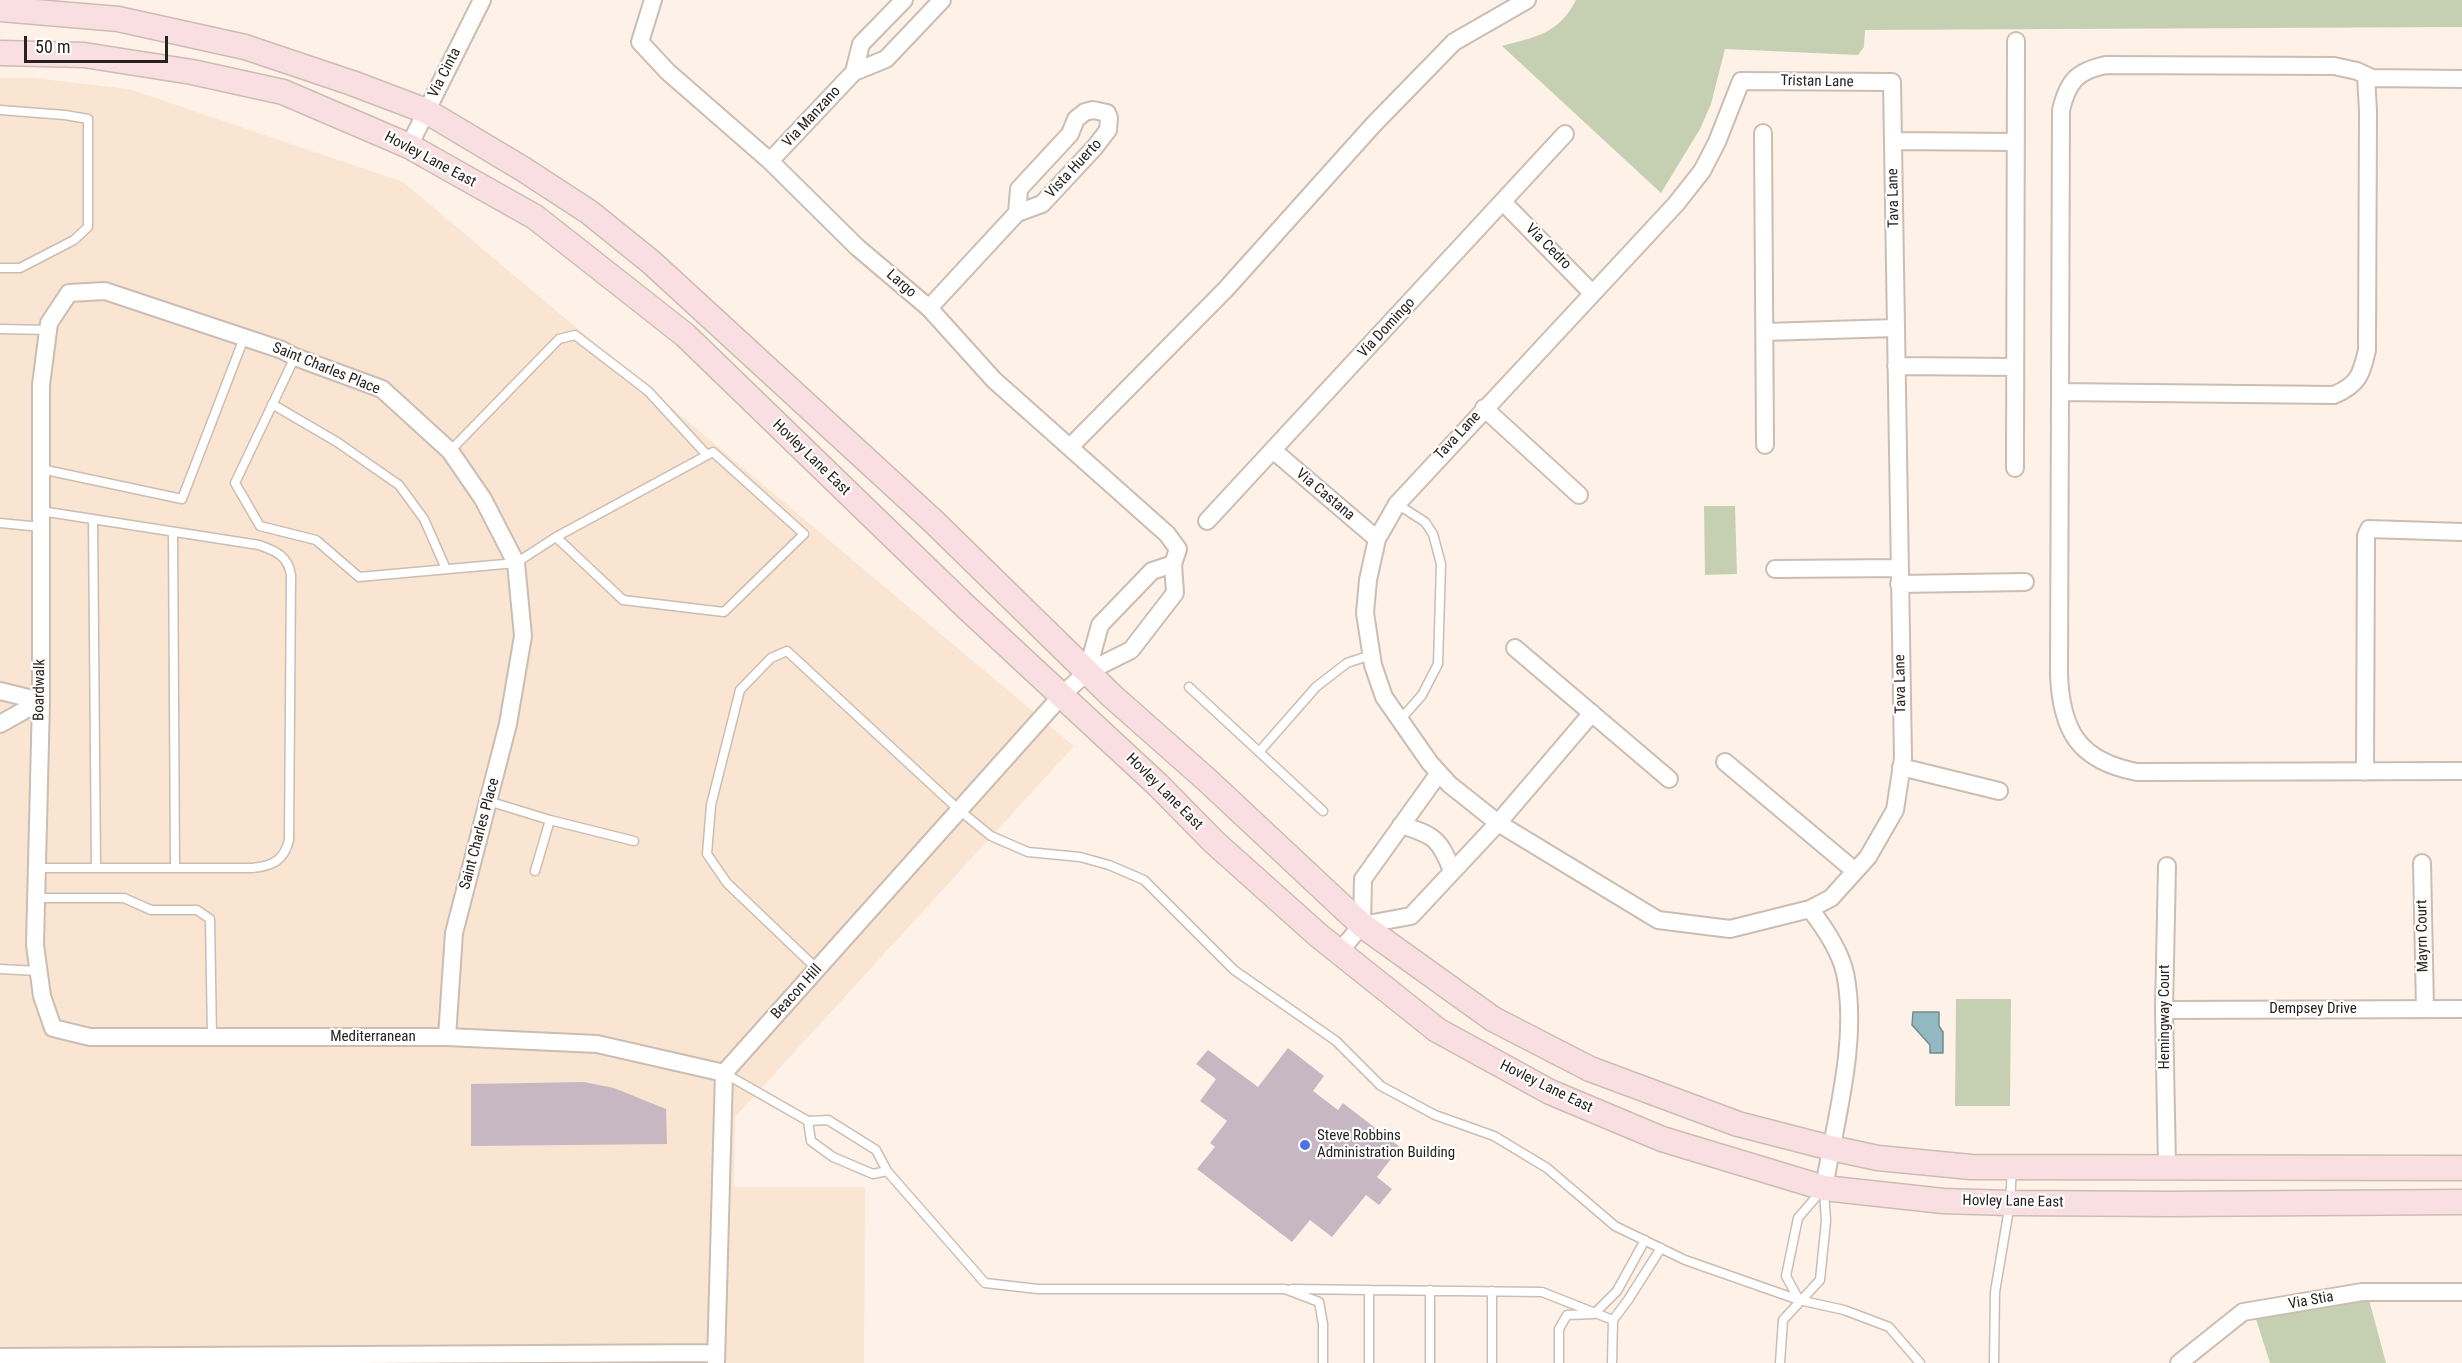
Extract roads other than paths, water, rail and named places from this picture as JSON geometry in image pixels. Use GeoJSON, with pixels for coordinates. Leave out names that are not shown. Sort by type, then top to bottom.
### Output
{"type":"FeatureCollection","features":[{"type":"Feature","properties":{"kind":"main road"},"geometry":{"type":"LineString","coordinates":[[0,9],[118,19],[245,47],[426,111],[523,169],[589,213],[651,262],[924,513],[1087,672],[1362,925],[1493,1018],[1590,1068],[1738,1124],[1878,1158],[1947,1165],[2013,1167],[2462,1168]]}},
{"type":"Feature","properties":{"kind":"main road","name":"Hovley Lane East"},"geometry":{"type":"LineString","coordinates":[[0,53],[84,55],[192,72],[282,92],[409,146],[535,217],[684,335],[941,583],[1063,694],[1214,842],[1339,952],[1437,1030],[1550,1092],[1662,1139],[1824,1188],[1943,1201],[2010,1203],[2462,1202]]}},
{"type":"Feature","properties":{"kind":"street","name":"Via Cinta"},"geometry":{"type":"LineString","coordinates":[[409,146],[482,0]]}},
{"type":"Feature","properties":{"kind":"street","name":"Largo"},"geometry":{"type":"LineString","coordinates":[[653,0],[640,42],[668,72],[770,161],[857,247],[929,308],[994,380],[1167,534],[1178,549],[1173,564],[1175,593],[1131,650],[1087,672],[1063,694]]}},
{"type":"Feature","properties":{"kind":"street","name":"Via Manzano"},"geometry":{"type":"LineString","coordinates":[[854,72],[861,44],[904,0]]}},
{"type":"Feature","properties":{"kind":"street","name":"Via Manzano"},"geometry":{"type":"LineString","coordinates":[[770,161],[854,72],[886,59],[942,0]]}},
{"type":"Feature","properties":{"kind":"street"},"geometry":{"type":"LineString","coordinates":[[1070,447],[1226,289],[1374,124],[1454,42],[1526,1]]}},
{"type":"Feature","properties":{"kind":"street"},"geometry":{"type":"LineString","coordinates":[[2015,468],[2016,41]]}},
{"type":"Feature","properties":{"kind":"street"},"geometry":{"type":"LineString","coordinates":[[2462,80],[2372,78],[2334,66],[2106,65],[2089,69],[2075,78],[2066,91],[2061,110],[2060,392],[2060,699],[2067,722],[2091,756],[2106,764],[2137,772],[2462,771]]}},
{"type":"Feature","properties":{"kind":"street"},"geometry":{"type":"LineString","coordinates":[[2060,392],[2334,395],[2347,389],[2361,376],[2367,350],[2368,111],[2366,75]]}},
{"type":"Feature","properties":{"kind":"street","name":"Tristan Lane"},"geometry":{"type":"LineString","coordinates":[[1741,81],[1892,82]]}},
{"type":"Feature","properties":{"kind":"street","name":"Tava Lane"},"geometry":{"type":"LineString","coordinates":[[1741,81],[1717,142],[1702,171],[1651,232],[1397,504],[1377,539],[1368,580],[1365,613],[1373,666],[1384,697],[1449,784],[1498,823],[1658,920],[1730,928],[1810,909],[1831,898],[1868,857],[1895,810],[1901,767],[1892,82]]}},
{"type":"Feature","properties":{"kind":"street","name":"Vista Huerto"},"geometry":{"type":"LineString","coordinates":[[929,308],[1017,213],[1042,204],[1095,147],[1108,130],[1107,114],[1093,110],[1085,112],[1076,119],[1070,134],[1019,189],[1017,213]]}},
{"type":"Feature","properties":{"kind":"street"},"geometry":{"type":"LineString","coordinates":[[1763,133],[1766,445]]}},
{"type":"Feature","properties":{"kind":"street","name":"Via Domingo"},"geometry":{"type":"LineString","coordinates":[[1207,521],[1565,134]]}},
{"type":"Feature","properties":{"kind":"street"},"geometry":{"type":"LineString","coordinates":[[1893,141],[2016,142]]}},
{"type":"Feature","properties":{"kind":"street","name":"Via Cedro"},"geometry":{"type":"LineString","coordinates":[[1503,202],[1592,293]]}},
{"type":"Feature","properties":{"kind":"street","name":"Saint Charles Place"},"geometry":{"type":"LineString","coordinates":[[40,385],[49,323],[69,293],[105,291],[282,350],[382,389],[450,450],[483,499],[516,563],[523,636],[508,724],[454,933],[447,1037]]}},
{"type":"Feature","properties":{"kind":"street"},"geometry":{"type":"LineString","coordinates":[[1765,332],[1895,328]]}},
{"type":"Feature","properties":{"kind":"street"},"geometry":{"type":"LineString","coordinates":[[1896,366],[2015,367]]}},
{"type":"Feature","properties":{"kind":"street","name":"Boardwalk"},"geometry":{"type":"LineString","coordinates":[[40,385],[40,701],[35,945],[42,996]]}},
{"type":"Feature","properties":{"kind":"street"},"geometry":{"type":"LineString","coordinates":[[1485,408],[1579,495]]}},
{"type":"Feature","properties":{"kind":"street","name":"Via Castana"},"geometry":{"type":"LineString","coordinates":[[1274,451],[1377,539]]}},
{"type":"Feature","properties":{"kind":"street"},"geometry":{"type":"LineString","coordinates":[[2365,772],[2366,536],[2369,529],[2462,532]]}},
{"type":"Feature","properties":{"kind":"street"},"geometry":{"type":"LineString","coordinates":[[1087,672],[1100,625],[1152,571],[1173,564]]}},
{"type":"Feature","properties":{"kind":"street"},"geometry":{"type":"LineString","coordinates":[[1775,569],[2025,582]]}},
{"type":"Feature","properties":{"kind":"street"},"geometry":{"type":"LineString","coordinates":[[1515,648],[1669,779]]}},
{"type":"Feature","properties":{"kind":"street"},"geometry":{"type":"LineString","coordinates":[[0,691],[40,701]]}},
{"type":"Feature","properties":{"kind":"street","name":"Beacon Hill"},"geometry":{"type":"LineString","coordinates":[[724,1073],[1063,694]]}},
{"type":"Feature","properties":{"kind":"street"},"geometry":{"type":"LineString","coordinates":[[0,724],[40,701]]}},
{"type":"Feature","properties":{"kind":"street"},"geometry":{"type":"LineString","coordinates":[[1339,952],[1362,925],[1411,916],[1498,823],[1592,713]]}},
{"type":"Feature","properties":{"kind":"street"},"geometry":{"type":"LineString","coordinates":[[1725,762],[1855,871]]}},
{"type":"Feature","properties":{"kind":"street"},"geometry":{"type":"LineString","coordinates":[[1901,767],[1999,791]]}},
{"type":"Feature","properties":{"kind":"street"},"geometry":{"type":"LineString","coordinates":[[1362,925],[1363,879],[1439,773]]}},
{"type":"Feature","properties":{"kind":"street"},"geometry":{"type":"LineString","coordinates":[[1401,825],[1425,832],[1438,842],[1452,872]]}},
{"type":"Feature","properties":{"kind":"street","name":"Mayrn Court"},"geometry":{"type":"LineString","coordinates":[[2422,863],[2425,1009]]}},
{"type":"Feature","properties":{"kind":"street","name":"Hemingway Court"},"geometry":{"type":"LineString","coordinates":[[2167,866],[2164,1010],[2167,1167]]}},
{"type":"Feature","properties":{"kind":"street"},"geometry":{"type":"LineString","coordinates":[[1810,909],[1826,931],[1845,972],[1849,1016],[1844,1075],[1824,1188]]}},
{"type":"Feature","properties":{"kind":"street","name":"Mediterranean"},"geometry":{"type":"LineString","coordinates":[[42,996],[53,1028],[90,1037],[447,1037],[597,1044],[724,1073]]}},
{"type":"Feature","properties":{"kind":"street","name":"Dempsey Drive"},"geometry":{"type":"LineString","coordinates":[[2164,1010],[2462,1009]]}},
{"type":"Feature","properties":{"kind":"street"},"geometry":{"type":"LineString","coordinates":[[0,1357],[74,1360],[716,1358],[724,1073]]}},
{"type":"Feature","properties":{"kind":"street","name":"Via Stia"},"geometry":{"type":"LineString","coordinates":[[2179,1363],[2243,1312],[2362,1292],[2462,1292]]}},
{"type":"Feature","properties":{"kind":"lane"},"geometry":{"type":"LineString","coordinates":[[0,110],[88,119],[88,227],[74,240],[21,268],[0,268]]}},
{"type":"Feature","properties":{"kind":"lane"},"geometry":{"type":"LineString","coordinates":[[0,329],[48,330]]}},
{"type":"Feature","properties":{"kind":"lane"},"geometry":{"type":"LineString","coordinates":[[450,450],[559,339],[575,335],[648,391],[707,455]]}},
{"type":"Feature","properties":{"kind":"lane"},"geometry":{"type":"LineString","coordinates":[[40,469],[182,499],[244,338]]}},
{"type":"Feature","properties":{"kind":"lane"},"geometry":{"type":"LineString","coordinates":[[295,357],[235,483],[260,526],[316,540],[359,577],[516,563],[556,537],[713,452],[804,534],[724,612],[623,600],[556,537]]}},
{"type":"Feature","properties":{"kind":"lane"},"geometry":{"type":"LineString","coordinates":[[272,404],[337,442],[399,485],[424,519],[446,569]]}},
{"type":"Feature","properties":{"kind":"lane"},"geometry":{"type":"LineString","coordinates":[[1397,504],[1425,522],[1433,534],[1441,564],[1438,664],[1422,695],[1400,720]]}},
{"type":"Feature","properties":{"kind":"lane"},"geometry":{"type":"LineString","coordinates":[[0,523],[40,519],[93,519],[259,545],[275,551],[289,564],[291,575],[289,840],[286,851],[279,861],[267,866],[36,868]]}},
{"type":"Feature","properties":{"kind":"lane"},"geometry":{"type":"LineString","coordinates":[[93,519],[96,868]]}},
{"type":"Feature","properties":{"kind":"lane"},"geometry":{"type":"LineString","coordinates":[[173,532],[176,868]]}},
{"type":"Feature","properties":{"kind":"lane"},"geometry":{"type":"LineString","coordinates":[[817,969],[727,883],[707,854],[711,805],[740,690],[771,658],[787,651],[959,810],[992,836],[1028,852],[1080,857],[1109,865],[1143,880],[1234,970],[1336,1041],[1382,1086],[1436,1115],[1494,1136],[1547,1168],[1615,1226],[1685,1260],[1800,1299],[1842,1309],[1889,1327],[1920,1363]]}},
{"type":"Feature","properties":{"kind":"lane"},"geometry":{"type":"LineString","coordinates":[[1259,752],[1316,687],[1347,663],[1371,655]]}},
{"type":"Feature","properties":{"kind":"lane"},"geometry":{"type":"LineString","coordinates":[[1189,687],[1323,811]]}},
{"type":"Feature","properties":{"kind":"lane"},"geometry":{"type":"LineString","coordinates":[[488,801],[550,820],[634,841]]}},
{"type":"Feature","properties":{"kind":"lane"},"geometry":{"type":"LineString","coordinates":[[535,871],[550,820]]}},
{"type":"Feature","properties":{"kind":"lane"},"geometry":{"type":"LineString","coordinates":[[35,898],[124,898],[151,910],[197,910],[205,913],[210,919],[212,1037]]}},
{"type":"Feature","properties":{"kind":"lane"},"geometry":{"type":"LineString","coordinates":[[0,969],[38,971]]}},
{"type":"Feature","properties":{"kind":"lane"},"geometry":{"type":"LineString","coordinates":[[724,1073],[808,1121],[828,1120],[876,1150],[887,1171],[985,1282],[1038,1289],[1542,1292],[1614,1320]]}},
{"type":"Feature","properties":{"kind":"lane"},"geometry":{"type":"LineString","coordinates":[[808,1121],[811,1141],[833,1157],[873,1174],[887,1171]]}},
{"type":"Feature","properties":{"kind":"lane"},"geometry":{"type":"LineString","coordinates":[[1994,1363],[1995,1292],[2010,1203],[2013,1167]]}},
{"type":"Feature","properties":{"kind":"lane"},"geometry":{"type":"LineString","coordinates":[[1800,1299],[1786,1276],[1798,1218],[1824,1188]]}},
{"type":"Feature","properties":{"kind":"lane"},"geometry":{"type":"LineString","coordinates":[[1780,1363],[1783,1320],[1820,1280],[1826,1221],[1824,1188]]}},
{"type":"Feature","properties":{"kind":"lane"},"geometry":{"type":"LineString","coordinates":[[1558,1363],[1559,1329],[1567,1315],[1594,1314],[1617,1291],[1645,1240]]}},
{"type":"Feature","properties":{"kind":"lane"},"geometry":{"type":"LineString","coordinates":[[1612,1363],[1614,1320],[1661,1248]]}},
{"type":"Feature","properties":{"kind":"lane"},"geometry":{"type":"LineString","coordinates":[[1285,1289],[1318,1302],[1323,1324],[1323,1363]]}},
{"type":"Feature","properties":{"kind":"lane"},"geometry":{"type":"LineString","coordinates":[[1369,1290],[1369,1363]]}},
{"type":"Feature","properties":{"kind":"lane"},"geometry":{"type":"LineString","coordinates":[[1430,1290],[1431,1363]]}},
{"type":"Feature","properties":{"kind":"lane"},"geometry":{"type":"LineString","coordinates":[[1492,1291],[1492,1363]]}},
{"type":"Feature","properties":{"kind":"water"},"geometry":{"type":"Polygon","coordinates":[[[1913,1012],[1939,1012],[1939,1026],[1943,1032],[1943,1053],[1930,1053],[1930,1045],[1912,1025],[1913,1012]]]}},
{"type":"Feature","properties":{"kind":"place","name":"Steve Robbins Administration Building"},"geometry":{"type":"Point","coordinates":[1305,1145]}}]}
